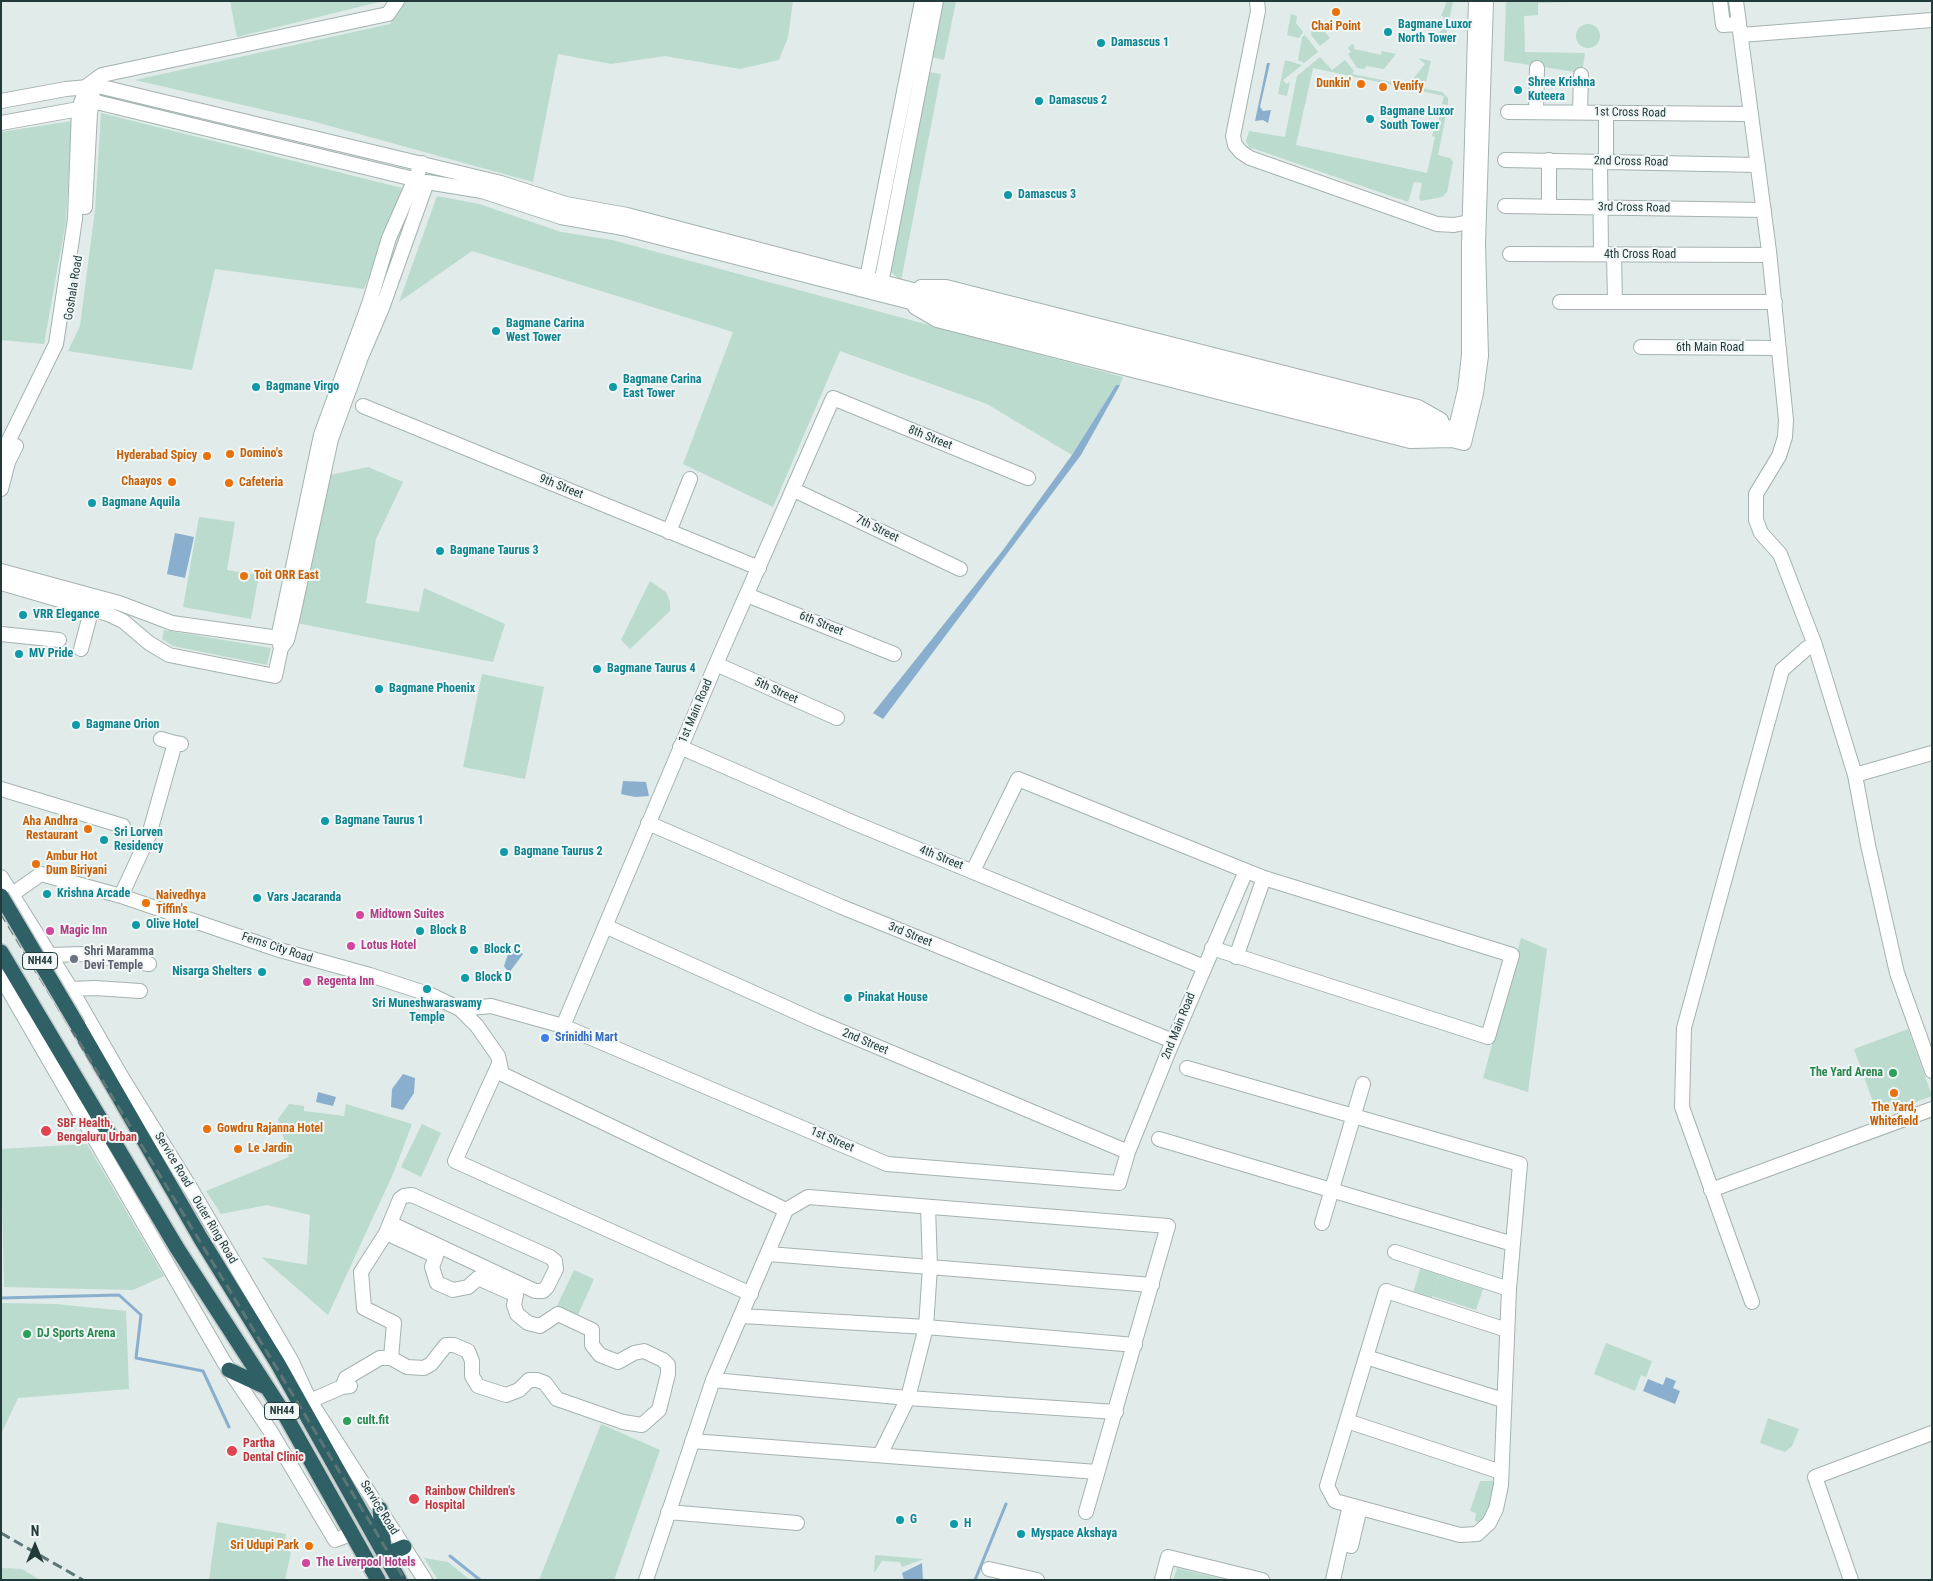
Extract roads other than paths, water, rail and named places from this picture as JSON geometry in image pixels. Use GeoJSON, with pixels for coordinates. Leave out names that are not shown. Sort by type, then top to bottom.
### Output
{"type":"FeatureCollection","features":[{"type":"Feature","properties":{"kind":"highway","name":"Outer Ring Road"},"geometry":{"type":"LineString","coordinates":[[5,897],[201,1239],[278,1364],[399,1580]]}},
{"type":"Feature","properties":{"kind":"highway","name":"NH44"},"geometry":{"type":"LineString","coordinates":[[1,952],[177,1248],[285,1415],[378,1580]]}},
{"type":"Feature","properties":{"kind":"highway"},"geometry":{"type":"LineString","coordinates":[[229,1370],[266,1387]]}},
{"type":"Feature","properties":{"kind":"highway"},"geometry":{"type":"LineString","coordinates":[[380,1509],[385,1555],[404,1547]]}},
{"type":"Feature","properties":{"kind":"street"},"geometry":{"type":"LineString","coordinates":[[1,101],[96,82],[388,14],[397,1]]}},
{"type":"Feature","properties":{"kind":"street"},"geometry":{"type":"LineString","coordinates":[[865,284],[922,1]]}},
{"type":"Feature","properties":{"kind":"street"},"geometry":{"type":"LineString","coordinates":[[880,288],[936,1]]}},
{"type":"Feature","properties":{"kind":"street"},"geometry":{"type":"LineString","coordinates":[[1257,1],[1258,11],[1233,136],[1235,144],[1241,152],[1250,158],[1437,224],[1454,225],[1470,222]]}},
{"type":"Feature","properties":{"kind":"street"},"geometry":{"type":"LineString","coordinates":[[1458,433],[1470,355],[1470,222],[1476,1]]}},
{"type":"Feature","properties":{"kind":"street"},"geometry":{"type":"LineString","coordinates":[[1458,433],[1476,393],[1481,356],[1478,243],[1486,1]]}},
{"type":"Feature","properties":{"kind":"street"},"geometry":{"type":"LineString","coordinates":[[1720,1],[1723,25],[1740,30],[1932,20]]}},
{"type":"Feature","properties":{"kind":"street"},"geometry":{"type":"LineString","coordinates":[[1736,1],[1775,302],[1785,437],[1779,456],[1756,494],[1755,512],[1761,533],[1780,554],[1815,645],[1855,775],[1868,845],[1897,973],[1932,1071]]}},
{"type":"Feature","properties":{"kind":"street"},"geometry":{"type":"LineString","coordinates":[[1536,112],[1537,68]]}},
{"type":"Feature","properties":{"kind":"street"},"geometry":{"type":"LineString","coordinates":[[1580,112],[1581,75]]}},
{"type":"Feature","properties":{"kind":"street"},"geometry":{"type":"LineString","coordinates":[[96,82],[501,183],[566,204],[627,214],[880,288],[1409,423],[1458,433]]}},
{"type":"Feature","properties":{"kind":"street","name":"Goshala Road"},"geometry":{"type":"LineString","coordinates":[[1,456],[60,345],[84,220],[92,101],[96,82]]}},
{"type":"Feature","properties":{"kind":"street","name":"Goshala Road"},"geometry":{"type":"LineString","coordinates":[[60,345],[75,219],[78,110],[96,82]]}},
{"type":"Feature","properties":{"kind":"street"},"geometry":{"type":"LineString","coordinates":[[1,122],[78,110],[92,101],[420,181],[482,192],[561,217],[623,228],[865,284]]}},
{"type":"Feature","properties":{"kind":"street","name":"1st Cross Road"},"geometry":{"type":"LineString","coordinates":[[1508,112],[1751,114]]}},
{"type":"Feature","properties":{"kind":"street"},"geometry":{"type":"LineString","coordinates":[[1606,113],[1600,208],[1615,302]]}},
{"type":"Feature","properties":{"kind":"street","name":"2nd Cross Road"},"geometry":{"type":"LineString","coordinates":[[1505,160],[1758,165]]}},
{"type":"Feature","properties":{"kind":"street"},"geometry":{"type":"LineString","coordinates":[[1549,160],[1549,207]]}},
{"type":"Feature","properties":{"kind":"street"},"geometry":{"type":"LineString","coordinates":[[1,583],[123,621],[149,643],[169,655],[275,676],[321,435],[369,304],[389,238],[428,165]]}},
{"type":"Feature","properties":{"kind":"street","name":"3rd Cross Road"},"geometry":{"type":"LineString","coordinates":[[1505,206],[1764,210]]}},
{"type":"Feature","properties":{"kind":"street","name":"4th Cross Road"},"geometry":{"type":"LineString","coordinates":[[1510,254],[1769,255]]}},
{"type":"Feature","properties":{"kind":"street"},"geometry":{"type":"LineString","coordinates":[[901,293],[946,287],[1418,407],[1458,433]]}},
{"type":"Feature","properties":{"kind":"street"},"geometry":{"type":"LineString","coordinates":[[901,293],[937,320],[1410,441],[1458,433]]}},
{"type":"Feature","properties":{"kind":"street"},"geometry":{"type":"LineString","coordinates":[[1560,302],[1775,302]]}},
{"type":"Feature","properties":{"kind":"street","name":"6th Main Road"},"geometry":{"type":"LineString","coordinates":[[1640,348],[1779,348]]}},
{"type":"Feature","properties":{"kind":"street","name":"Goshala Road"},"geometry":{"type":"LineString","coordinates":[[1,489],[8,462],[51,362]]}},
{"type":"Feature","properties":{"kind":"street","name":"8th Street"},"geometry":{"type":"LineString","coordinates":[[833,398],[1028,478]]}},
{"type":"Feature","properties":{"kind":"street","name":"1st Main Road"},"geometry":{"type":"LineString","coordinates":[[563,1026],[680,747],[833,398]]}},
{"type":"Feature","properties":{"kind":"street","name":"9th Street"},"geometry":{"type":"LineString","coordinates":[[363,406],[759,568]]}},
{"type":"Feature","properties":{"kind":"street"},"geometry":{"type":"LineString","coordinates":[[669,532],[690,478]]}},
{"type":"Feature","properties":{"kind":"street","name":"7th Street"},"geometry":{"type":"LineString","coordinates":[[794,490],[960,569]]}},
{"type":"Feature","properties":{"kind":"street"},"geometry":{"type":"LineString","coordinates":[[1,571],[119,603],[172,623],[282,642]]}},
{"type":"Feature","properties":{"kind":"street","name":"6th Street"},"geometry":{"type":"LineString","coordinates":[[747,595],[894,654]]}},
{"type":"Feature","properties":{"kind":"street"},"geometry":{"type":"LineString","coordinates":[[81,649],[89,619],[86,608]]}},
{"type":"Feature","properties":{"kind":"street"},"geometry":{"type":"LineString","coordinates":[[1,634],[59,640]]}},
{"type":"Feature","properties":{"kind":"street"},"geometry":{"type":"LineString","coordinates":[[1752,1302],[1682,1107],[1684,1028],[1782,670],[1807,648],[1815,645]]}},
{"type":"Feature","properties":{"kind":"street","name":"5th Street"},"geometry":{"type":"LineString","coordinates":[[716,664],[837,718]]}},
{"type":"Feature","properties":{"kind":"street"},"geometry":{"type":"LineString","coordinates":[[121,896],[149,835],[172,742]]}},
{"type":"Feature","properties":{"kind":"street","name":"4th Street"},"geometry":{"type":"LineString","coordinates":[[680,747],[1204,967]]}},
{"type":"Feature","properties":{"kind":"street"},"geometry":{"type":"LineString","coordinates":[[1855,775],[1932,753]]}},
{"type":"Feature","properties":{"kind":"street"},"geometry":{"type":"LineString","coordinates":[[973,871],[1018,779],[1264,878],[1512,955],[1488,1037],[1212,948]]}},
{"type":"Feature","properties":{"kind":"street"},"geometry":{"type":"LineString","coordinates":[[1,789],[122,826]]}},
{"type":"Feature","properties":{"kind":"street","name":"3rd Street"},"geometry":{"type":"LineString","coordinates":[[648,823],[842,907],[1173,1041]]}},
{"type":"Feature","properties":{"kind":"street","name":"2nd Main Road"},"geometry":{"type":"LineString","coordinates":[[1119,1183],[1128,1152],[1173,1041],[1246,871]]}},
{"type":"Feature","properties":{"kind":"street","name":"Ferns City Road"},"geometry":{"type":"LineString","coordinates":[[5,897],[40,874],[121,896],[276,949],[370,975],[431,995],[460,1009]]}},
{"type":"Feature","properties":{"kind":"street","name":"Service Road"},"geometry":{"type":"LineString","coordinates":[[1,877],[5,897],[50,955],[72,989],[291,1360],[310,1401],[425,1580]]}},
{"type":"Feature","properties":{"kind":"street"},"geometry":{"type":"LineString","coordinates":[[1236,957],[1264,878]]}},
{"type":"Feature","properties":{"kind":"street","name":"2nd Street"},"geometry":{"type":"LineString","coordinates":[[605,926],[816,1021],[1128,1152]]}},
{"type":"Feature","properties":{"kind":"street"},"geometry":{"type":"LineString","coordinates":[[50,955],[83,954],[149,964]]}},
{"type":"Feature","properties":{"kind":"street"},"geometry":{"type":"LineString","coordinates":[[1,977],[229,1370],[271,1432],[335,1540],[351,1534]]}},
{"type":"Feature","properties":{"kind":"street"},"geometry":{"type":"LineString","coordinates":[[72,989],[95,988],[140,991]]}},
{"type":"Feature","properties":{"kind":"street","name":"1st Street"},"geometry":{"type":"LineString","coordinates":[[460,1009],[491,1006],[563,1026],[886,1164],[1119,1183]]}},
{"type":"Feature","properties":{"kind":"street"},"geometry":{"type":"LineString","coordinates":[[460,1009],[477,1026],[498,1056],[502,1074],[786,1210]]}},
{"type":"Feature","properties":{"kind":"street"},"geometry":{"type":"LineString","coordinates":[[499,1064],[455,1161],[751,1294]]}},
{"type":"Feature","properties":{"kind":"street"},"geometry":{"type":"LineString","coordinates":[[1187,1068],[1520,1164],[1509,1289],[1501,1485],[1496,1509],[1489,1524],[1477,1534],[1460,1535],[1335,1501],[1327,1486],[1386,1291],[1507,1330]]}},
{"type":"Feature","properties":{"kind":"street"},"geometry":{"type":"LineString","coordinates":[[1322,1223],[1363,1084]]}},
{"type":"Feature","properties":{"kind":"street"},"geometry":{"type":"LineString","coordinates":[[1711,1190],[1932,1109]]}},
{"type":"Feature","properties":{"kind":"street"},"geometry":{"type":"LineString","coordinates":[[1159,1139],[1513,1244]]}},
{"type":"Feature","properties":{"kind":"street"},"geometry":{"type":"LineString","coordinates":[[388,1228],[436,1256],[432,1267],[437,1282],[453,1290],[468,1287],[478,1278],[500,1281],[535,1291],[543,1291],[548,1288],[556,1269],[555,1261],[550,1257],[412,1195],[400,1199],[388,1228],[362,1272],[364,1308],[394,1323],[389,1358]]}},
{"type":"Feature","properties":{"kind":"street"},"geometry":{"type":"LineString","coordinates":[[646,1580],[713,1380],[769,1254],[786,1210],[808,1197],[1168,1226],[1086,1512]]}},
{"type":"Feature","properties":{"kind":"street"},"geometry":{"type":"LineString","coordinates":[[880,1455],[908,1398],[926,1327],[930,1267],[928,1207]]}},
{"type":"Feature","properties":{"kind":"street"},"geometry":{"type":"LineString","coordinates":[[310,1401],[342,1387],[346,1378],[380,1358],[389,1358],[407,1367],[424,1368],[431,1364],[446,1345],[468,1351],[472,1361],[472,1376],[478,1386],[506,1395],[519,1390],[529,1380],[537,1380],[544,1383],[557,1399],[623,1422],[642,1425],[658,1410],[668,1374],[668,1365],[663,1360],[644,1351],[634,1352],[618,1362],[600,1355],[592,1345],[592,1330],[558,1314],[540,1326],[528,1323],[517,1314],[514,1305],[516,1295],[500,1281],[388,1228]]}},
{"type":"Feature","properties":{"kind":"street"},"geometry":{"type":"LineString","coordinates":[[1396,1252],[1509,1289]]}},
{"type":"Feature","properties":{"kind":"street"},"geometry":{"type":"LineString","coordinates":[[769,1254],[1152,1285]]}},
{"type":"Feature","properties":{"kind":"street"},"geometry":{"type":"LineString","coordinates":[[742,1316],[926,1327],[1135,1345]]}},
{"type":"Feature","properties":{"kind":"street"},"geometry":{"type":"LineString","coordinates":[[1366,1357],[1503,1400]]}},
{"type":"Feature","properties":{"kind":"street"},"geometry":{"type":"LineString","coordinates":[[713,1380],[908,1398],[1116,1412]]}},
{"type":"Feature","properties":{"kind":"street"},"geometry":{"type":"LineString","coordinates":[[1347,1421],[1501,1472]]}},
{"type":"Feature","properties":{"kind":"street"},"geometry":{"type":"LineString","coordinates":[[1850,1580],[1815,1477],[1932,1433]]}},
{"type":"Feature","properties":{"kind":"street"},"geometry":{"type":"LineString","coordinates":[[692,1441],[1098,1472]]}},
{"type":"Feature","properties":{"kind":"street"},"geometry":{"type":"LineString","coordinates":[[1343,1580],[1347,1542],[1355,1507]]}},
{"type":"Feature","properties":{"kind":"street"},"geometry":{"type":"LineString","coordinates":[[668,1512],[797,1523]]}},
{"type":"Feature","properties":{"kind":"street"},"geometry":{"type":"LineString","coordinates":[[1333,1580],[1347,1542]]}},
{"type":"Feature","properties":{"kind":"street"},"geometry":{"type":"LineString","coordinates":[[1162,1580],[1168,1557],[1262,1580]]}},
{"type":"Feature","properties":{"kind":"street"},"geometry":{"type":"LineString","coordinates":[[989,1569],[1037,1580]]}},
{"type":"Feature","properties":{"kind":"water"},"geometry":{"type":"Polygon","coordinates":[[[1267,63],[1270,63],[1260,107],[1263,111],[1271,110],[1268,123],[1263,120],[1255,121],[1267,63]]]}},
{"type":"Feature","properties":{"kind":"water"},"geometry":{"type":"Polygon","coordinates":[[[1116,385],[1120,385],[1081,455],[883,719],[873,713],[1003,550],[1072,455],[1116,385]]]}},
{"type":"Feature","properties":{"kind":"water"},"geometry":{"type":"Polygon","coordinates":[[[175,533],[194,537],[185,578],[167,574],[175,533]]]}},
{"type":"Feature","properties":{"kind":"water"},"geometry":{"type":"Polygon","coordinates":[[[623,781],[646,782],[649,796],[635,797],[621,794],[623,781]]]}},
{"type":"Feature","properties":{"kind":"water"},"geometry":{"type":"Polygon","coordinates":[[[514,948],[523,954],[509,973],[504,966],[509,951],[514,948]]]}},
{"type":"Feature","properties":{"kind":"water"},"geometry":{"type":"Polygon","coordinates":[[[403,1074],[415,1078],[414,1093],[403,1110],[391,1107],[392,1089],[403,1074]]]}},
{"type":"Feature","properties":{"kind":"water"},"geometry":{"type":"Polygon","coordinates":[[[318,1092],[336,1097],[333,1106],[316,1102],[318,1092]]]}},
{"type":"Feature","properties":{"kind":"water"},"geometry":{"type":"Polygon","coordinates":[[[1666,1377],[1676,1381],[1673,1388],[1680,1391],[1675,1404],[1643,1391],[1648,1379],[1663,1385],[1666,1377]]]}},
{"type":"Feature","properties":{"kind":"water"},"geometry":{"type":"Polygon","coordinates":[[[922,1563],[923,1580],[904,1580],[902,1573],[922,1563]]]}},
{"type":"Feature","properties":{"kind":"waterway"},"geometry":{"type":"LineString","coordinates":[[1,1298],[119,1295],[141,1315],[136,1358],[203,1371],[229,1427]]}},
{"type":"Feature","properties":{"kind":"waterway"},"geometry":{"type":"LineString","coordinates":[[975,1580],[1006,1504]]}},
{"type":"Feature","properties":{"kind":"waterway"},"geometry":{"type":"LineString","coordinates":[[450,1556],[480,1580]]}},
{"type":"Feature","properties":{"kind":"railway"},"geometry":{"type":"LineString","coordinates":[[1,913],[405,1580]]}},
{"type":"Feature","properties":{"kind":"railway"},"geometry":{"type":"LineString","coordinates":[[1,1533],[83,1580]]}},
{"type":"Feature","properties":{"kind":"place","name":"Chai Point"},"geometry":{"type":"Point","coordinates":[1336,12]}},
{"type":"Feature","properties":{"kind":"place","name":"Bagmane Luxor North Tower"},"geometry":{"type":"Point","coordinates":[1388,32]}},
{"type":"Feature","properties":{"kind":"place","name":"Damascus 1"},"geometry":{"type":"Point","coordinates":[1101,43]}},
{"type":"Feature","properties":{"kind":"place","name":"Dunkin'"},"geometry":{"type":"Point","coordinates":[1361,84]}},
{"type":"Feature","properties":{"kind":"place","name":"Venify"},"geometry":{"type":"Point","coordinates":[1383,87]}},
{"type":"Feature","properties":{"kind":"place","name":"Shree Krishna Kuteera"},"geometry":{"type":"Point","coordinates":[1518,90]}},
{"type":"Feature","properties":{"kind":"place","name":"Damascus 2"},"geometry":{"type":"Point","coordinates":[1039,101]}},
{"type":"Feature","properties":{"kind":"place","name":"Bagmane Luxor South Tower"},"geometry":{"type":"Point","coordinates":[1370,119]}},
{"type":"Feature","properties":{"kind":"place","name":"Damascus 3"},"geometry":{"type":"Point","coordinates":[1008,195]}},
{"type":"Feature","properties":{"kind":"place","name":"Bagmane Carina West Tower"},"geometry":{"type":"Point","coordinates":[496,331]}},
{"type":"Feature","properties":{"kind":"place","name":"Bagmane Virgo"},"geometry":{"type":"Point","coordinates":[256,387]}},
{"type":"Feature","properties":{"kind":"place","name":"Bagmane Carina East Tower"},"geometry":{"type":"Point","coordinates":[613,387]}},
{"type":"Feature","properties":{"kind":"place","name":"Domino's"},"geometry":{"type":"Point","coordinates":[230,454]}},
{"type":"Feature","properties":{"kind":"place","name":"Hyderabad Spicy"},"geometry":{"type":"Point","coordinates":[207,456]}},
{"type":"Feature","properties":{"kind":"place","name":"Chaayos"},"geometry":{"type":"Point","coordinates":[172,482]}},
{"type":"Feature","properties":{"kind":"place","name":"Cafeteria"},"geometry":{"type":"Point","coordinates":[229,483]}},
{"type":"Feature","properties":{"kind":"place","name":"Bagmane Aquila"},"geometry":{"type":"Point","coordinates":[92,503]}},
{"type":"Feature","properties":{"kind":"place","name":"Bagmane Taurus 3"},"geometry":{"type":"Point","coordinates":[440,551]}},
{"type":"Feature","properties":{"kind":"place","name":"Toit ORR East"},"geometry":{"type":"Point","coordinates":[244,576]}},
{"type":"Feature","properties":{"kind":"place","name":"VRR Elegance"},"geometry":{"type":"Point","coordinates":[23,615]}},
{"type":"Feature","properties":{"kind":"place","name":"MV Pride"},"geometry":{"type":"Point","coordinates":[19,654]}},
{"type":"Feature","properties":{"kind":"place","name":"Bagmane Taurus 4"},"geometry":{"type":"Point","coordinates":[597,669]}},
{"type":"Feature","properties":{"kind":"place","name":"Bagmane Phoenix"},"geometry":{"type":"Point","coordinates":[379,689]}},
{"type":"Feature","properties":{"kind":"place","name":"Bagmane Orion"},"geometry":{"type":"Point","coordinates":[76,725]}},
{"type":"Feature","properties":{"kind":"place","name":"Bagmane Taurus 1"},"geometry":{"type":"Point","coordinates":[325,821]}},
{"type":"Feature","properties":{"kind":"place","name":"Aha Andhra Restaurant"},"geometry":{"type":"Point","coordinates":[88,829]}},
{"type":"Feature","properties":{"kind":"place","name":"Sri Lorven Residency"},"geometry":{"type":"Point","coordinates":[104,840]}},
{"type":"Feature","properties":{"kind":"place","name":"Bagmane Taurus 2"},"geometry":{"type":"Point","coordinates":[504,852]}},
{"type":"Feature","properties":{"kind":"place","name":"Ambur Hot Dum Biriyani"},"geometry":{"type":"Point","coordinates":[36,864]}},
{"type":"Feature","properties":{"kind":"place","name":"Krishna Arcade"},"geometry":{"type":"Point","coordinates":[47,894]}},
{"type":"Feature","properties":{"kind":"place","name":"Vars Jacaranda"},"geometry":{"type":"Point","coordinates":[257,898]}},
{"type":"Feature","properties":{"kind":"place","name":"Naivedhya Tiffin's"},"geometry":{"type":"Point","coordinates":[146,903]}},
{"type":"Feature","properties":{"kind":"place","name":"Midtown Suites"},"geometry":{"type":"Point","coordinates":[360,915]}},
{"type":"Feature","properties":{"kind":"place","name":"Olive Hotel"},"geometry":{"type":"Point","coordinates":[136,925]}},
{"type":"Feature","properties":{"kind":"place","name":"Magic Inn"},"geometry":{"type":"Point","coordinates":[50,931]}},
{"type":"Feature","properties":{"kind":"place","name":"Block B"},"geometry":{"type":"Point","coordinates":[420,931]}},
{"type":"Feature","properties":{"kind":"place","name":"Lotus Hotel"},"geometry":{"type":"Point","coordinates":[351,946]}},
{"type":"Feature","properties":{"kind":"place","name":"Block C"},"geometry":{"type":"Point","coordinates":[474,950]}},
{"type":"Feature","properties":{"kind":"place","name":"Shri Maramma Devi Temple"},"geometry":{"type":"Point","coordinates":[74,959]}},
{"type":"Feature","properties":{"kind":"place","name":"Nisarga Shelters"},"geometry":{"type":"Point","coordinates":[262,972]}},
{"type":"Feature","properties":{"kind":"place","name":"Block D"},"geometry":{"type":"Point","coordinates":[465,978]}},
{"type":"Feature","properties":{"kind":"place","name":"Regenta Inn"},"geometry":{"type":"Point","coordinates":[307,982]}},
{"type":"Feature","properties":{"kind":"place","name":"Sri Muneshwaraswamy Temple"},"geometry":{"type":"Point","coordinates":[427,989]}},
{"type":"Feature","properties":{"kind":"place","name":"Pinakat House"},"geometry":{"type":"Point","coordinates":[848,998]}},
{"type":"Feature","properties":{"kind":"place","name":"Srinidhi Mart"},"geometry":{"type":"Point","coordinates":[545,1038]}},
{"type":"Feature","properties":{"kind":"place","name":"The Yard Arena"},"geometry":{"type":"Point","coordinates":[1893,1073]}},
{"type":"Feature","properties":{"kind":"place","name":"The Yard, Whitefield"},"geometry":{"type":"Point","coordinates":[1894,1093]}},
{"type":"Feature","properties":{"kind":"place","name":"Gowdru Rajanna Hotel"},"geometry":{"type":"Point","coordinates":[207,1129]}},
{"type":"Feature","properties":{"kind":"place","name":"SBF Health, Bengaluru Urban"},"geometry":{"type":"Point","coordinates":[46,1131]}},
{"type":"Feature","properties":{"kind":"place","name":"Le Jardin"},"geometry":{"type":"Point","coordinates":[238,1149]}},
{"type":"Feature","properties":{"kind":"place","name":"DJ Sports Arena"},"geometry":{"type":"Point","coordinates":[27,1334]}},
{"type":"Feature","properties":{"kind":"place","name":"cult.fit"},"geometry":{"type":"Point","coordinates":[347,1421]}},
{"type":"Feature","properties":{"kind":"place","name":"Partha Dental Clinic"},"geometry":{"type":"Point","coordinates":[232,1451]}},
{"type":"Feature","properties":{"kind":"place","name":"Rainbow Children's Hospital"},"geometry":{"type":"Point","coordinates":[414,1499]}},
{"type":"Feature","properties":{"kind":"place","name":"G"},"geometry":{"type":"Point","coordinates":[900,1520]}},
{"type":"Feature","properties":{"kind":"place","name":"H"},"geometry":{"type":"Point","coordinates":[954,1524]}},
{"type":"Feature","properties":{"kind":"place","name":"Myspace Akshaya"},"geometry":{"type":"Point","coordinates":[1021,1534]}},
{"type":"Feature","properties":{"kind":"place","name":"Sri Udupi Park"},"geometry":{"type":"Point","coordinates":[309,1546]}},
{"type":"Feature","properties":{"kind":"place","name":"The Liverpool Hotels"},"geometry":{"type":"Point","coordinates":[306,1563]}}]}
